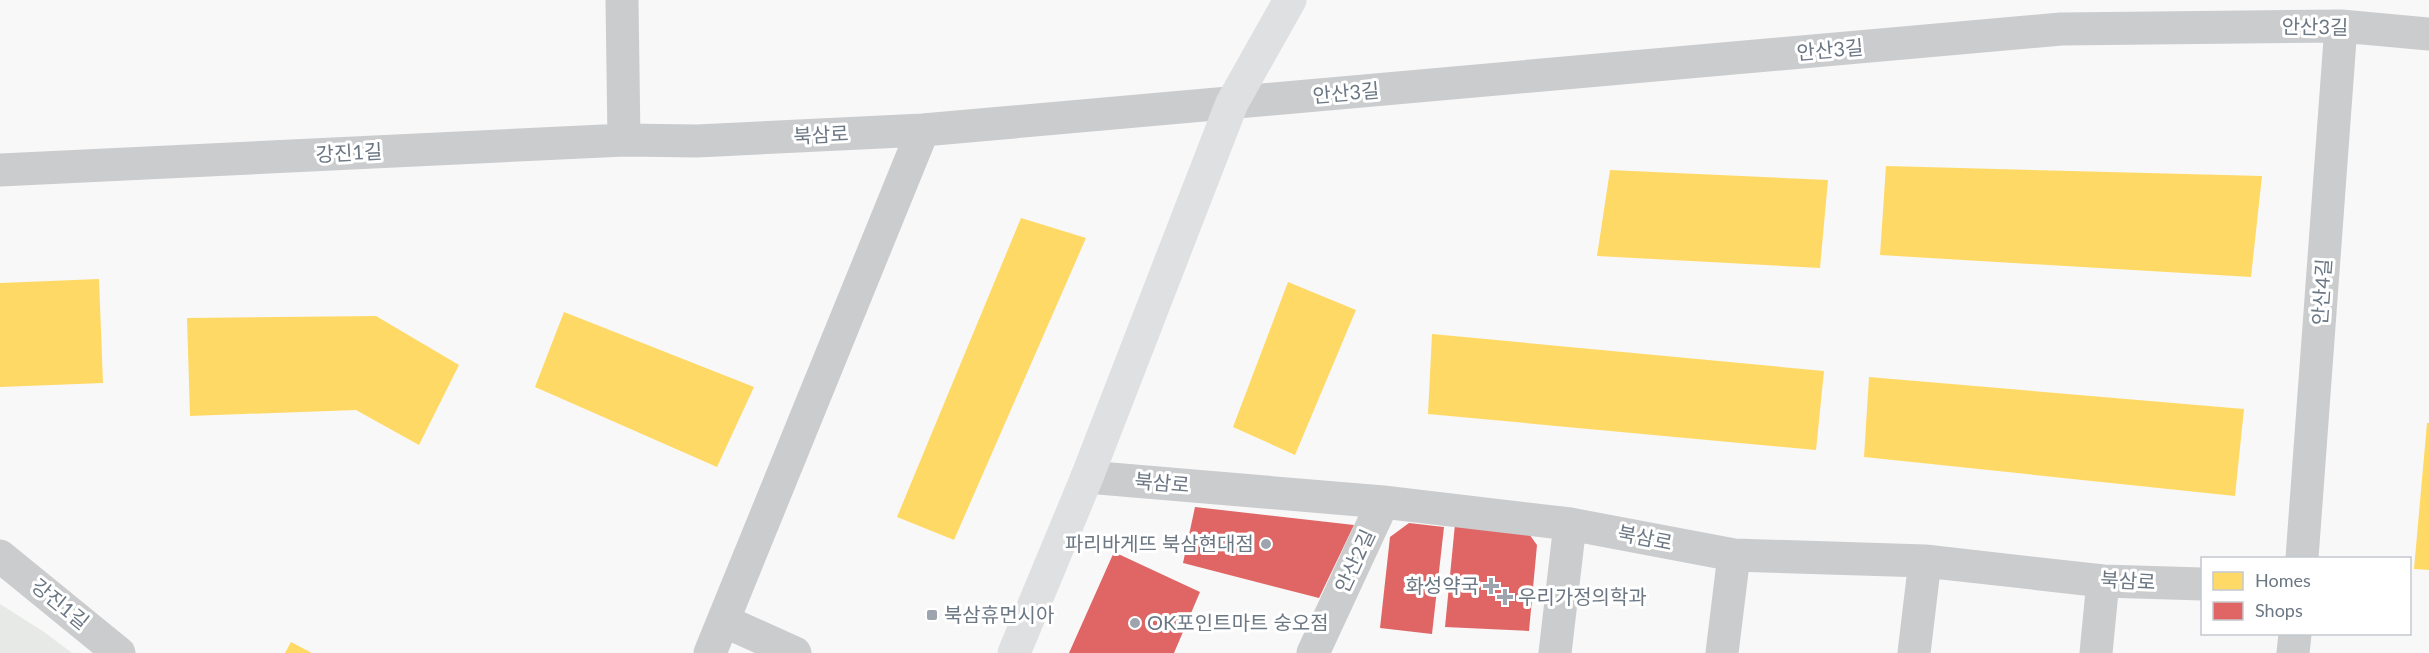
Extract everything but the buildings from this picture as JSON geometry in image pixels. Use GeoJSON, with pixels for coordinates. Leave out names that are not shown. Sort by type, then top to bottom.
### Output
{"type":"FeatureCollection","features":[{"type":"Feature","properties":{"kind":"street"},"geometry":{"type":"LineString","coordinates":[[622,0],[624,140]]}},
{"type":"Feature","properties":{"kind":"street"},"geometry":{"type":"LineString","coordinates":[[1014,653],[1087,477],[1232,103],[1290,0]]}},
{"type":"Feature","properties":{"kind":"street","name":"안산3길"},"geometry":{"type":"LineString","coordinates":[[1232,103],[2061,29],[2341,26],[2429,34]]}},
{"type":"Feature","properties":{"kind":"street","name":"안산4길"},"geometry":{"type":"LineString","coordinates":[[2302,557],[2341,26]]}},
{"type":"Feature","properties":{"kind":"street","name":"북삼로"},"geometry":{"type":"LineString","coordinates":[[697,141],[923,130],[1232,103]]}},
{"type":"Feature","properties":{"kind":"street"},"geometry":{"type":"LineString","coordinates":[[710,653],[923,130]]}},
{"type":"Feature","properties":{"kind":"street","name":"강진1길"},"geometry":{"type":"LineString","coordinates":[[0,170],[624,140],[697,141]]}},
{"type":"Feature","properties":{"kind":"street","name":"북삼로"},"geometry":{"type":"LineString","coordinates":[[1087,477],[1383,502],[1570,524],[1734,555],[1924,561],[2103,581],[2201,584]]}},
{"type":"Feature","properties":{"kind":"street","name":"안산2길"},"geometry":{"type":"LineString","coordinates":[[1313,653],[1383,502]]}},
{"type":"Feature","properties":{"kind":"street"},"geometry":{"type":"LineString","coordinates":[[1556,653],[1570,524]]}},
{"type":"Feature","properties":{"kind":"street"},"geometry":{"type":"LineString","coordinates":[[1722,653],[1734,555]]}},
{"type":"Feature","properties":{"kind":"street","name":"강진1길"},"geometry":{"type":"LineString","coordinates":[[0,556],[119,653]]}},
{"type":"Feature","properties":{"kind":"street"},"geometry":{"type":"LineString","coordinates":[[1914,653],[1924,561]]}},
{"type":"Feature","properties":{"kind":"street"},"geometry":{"type":"LineString","coordinates":[[2096,653],[2103,581]]}},
{"type":"Feature","properties":{"kind":"street"},"geometry":{"type":"LineString","coordinates":[[724,621],[795,653]]}},
{"type":"Feature","properties":{"kind":"street"},"geometry":{"type":"LineString","coordinates":[[2294,653],[2295,635]]}},
{"type":"Feature","properties":{"kind":"shaded area"},"geometry":{"type":"Polygon","coordinates":[[[0,604],[44,632],[72,653],[0,653],[0,604]]]}},
{"type":"Feature","properties":{"kind":"place","name":"파리바게뜨 북삼현대점"},"geometry":{"type":"Point","coordinates":[1266,544]}},
{"type":"Feature","properties":{"kind":"place","name":"화성약국"},"geometry":{"type":"Point","coordinates":[1491,586]}},
{"type":"Feature","properties":{"kind":"place","name":"우리가정의학과"},"geometry":{"type":"Point","coordinates":[1505,597]}},
{"type":"Feature","properties":{"kind":"place","name":"북삼휴먼시아"},"geometry":{"type":"Point","coordinates":[932,615]}},
{"type":"Feature","properties":{"kind":"place","name":"OK포인트마트 숭오점"},"geometry":{"type":"Point","coordinates":[1135,623]}}]}
